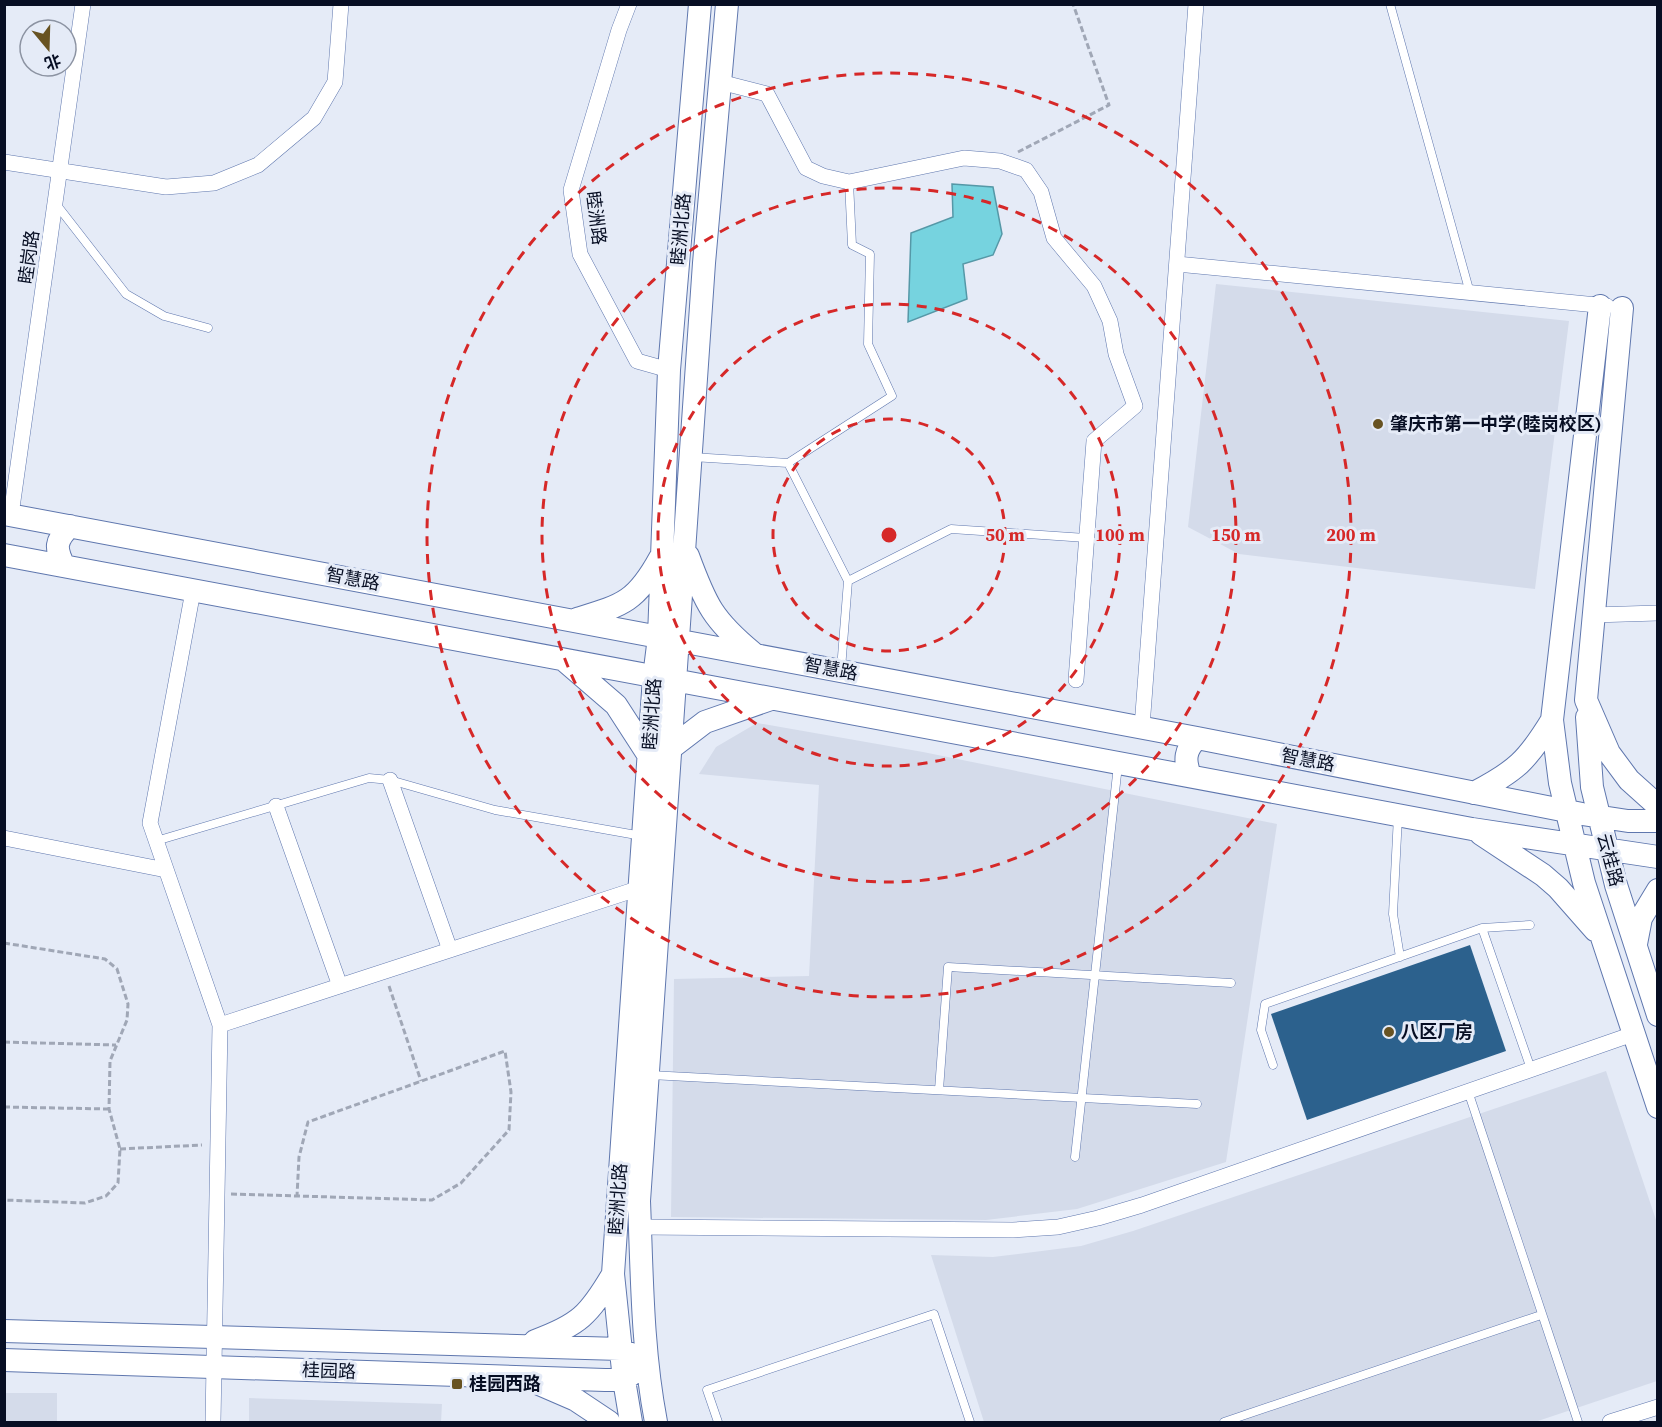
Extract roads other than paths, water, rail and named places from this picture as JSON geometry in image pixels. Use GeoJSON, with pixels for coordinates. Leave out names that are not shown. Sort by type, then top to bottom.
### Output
{"type":"FeatureCollection","features":[{"type":"Feature","properties":{"kind":"main road","name":"睦洲北路"},"geometry":{"type":"LineString","coordinates":[[656,1422],[644,1326],[639,1201],[676,681],[669,638],[662,554],[669,370],[700,4]]}},
{"type":"Feature","properties":{"kind":"main road","name":"睦洲北路"},"geometry":{"type":"LineString","coordinates":[[631,1422],[620,1349],[613,1274],[639,888],[654,677],[669,638],[685,548],[704,262],[727,4]]}},
{"type":"Feature","properties":{"kind":"main road"},"geometry":{"type":"LineString","coordinates":[[1600,306],[1552,720],[1560,783],[1584,883],[1658,1107]]}},
{"type":"Feature","properties":{"kind":"main road","name":"云桂路"},"geometry":{"type":"LineString","coordinates":[[1622,308],[1586,700],[1592,787],[1606,848],[1658,1015]]}},
{"type":"Feature","properties":{"kind":"main road","name":"智慧路"},"geometry":{"type":"LineString","coordinates":[[8,514],[1142,727],[1566,811],[1628,821],[1658,821]]}},
{"type":"Feature","properties":{"kind":"main road"},"geometry":{"type":"LineString","coordinates":[[64,566],[57,552],[60,536],[70,526]]}},
{"type":"Feature","properties":{"kind":"main road"},"geometry":{"type":"LineString","coordinates":[[685,548],[701,593],[712,613],[728,632],[754,654]]}},
{"type":"Feature","properties":{"kind":"main road"},"geometry":{"type":"LineString","coordinates":[[573,621],[631,599],[649,579],[662,554]]}},
{"type":"Feature","properties":{"kind":"main road","name":"智慧路"},"geometry":{"type":"LineString","coordinates":[[4,555],[1472,829],[1658,857]]}},
{"type":"Feature","properties":{"kind":"main road"},"geometry":{"type":"LineString","coordinates":[[564,660],[616,705],[649,756]]}},
{"type":"Feature","properties":{"kind":"main road"},"geometry":{"type":"LineString","coordinates":[[671,748],[705,722],[773,698]]}},
{"type":"Feature","properties":{"kind":"main road"},"geometry":{"type":"LineString","coordinates":[[1586,700],[1609,753],[1629,780],[1658,806]]}},
{"type":"Feature","properties":{"kind":"main road"},"geometry":{"type":"LineString","coordinates":[[1474,793],[1517,768],[1536,747],[1552,720]]}},
{"type":"Feature","properties":{"kind":"main road"},"geometry":{"type":"LineString","coordinates":[[1190,775],[1185,762],[1188,747],[1197,738]]}},
{"type":"Feature","properties":{"kind":"main road"},"geometry":{"type":"LineString","coordinates":[[1472,829],[1544,875],[1601,938]]}},
{"type":"Feature","properties":{"kind":"main road"},"geometry":{"type":"LineString","coordinates":[[1635,946],[1641,918],[1649,901],[1658,891]]}},
{"type":"Feature","properties":{"kind":"main road"},"geometry":{"type":"LineString","coordinates":[[522,1346],[561,1332],[575,1324],[587,1314],[613,1274]]}},
{"type":"Feature","properties":{"kind":"main road"},"geometry":{"type":"LineString","coordinates":[[4,1331],[620,1349],[647,1362],[624,1380]]}},
{"type":"Feature","properties":{"kind":"main road","name":"桂园路"},"geometry":{"type":"LineString","coordinates":[[4,1359],[624,1380]]}},
{"type":"Feature","properties":{"kind":"main road"},"geometry":{"type":"LineString","coordinates":[[527,1378],[576,1400],[609,1422]]}},
{"type":"Feature","properties":{"kind":"street","name":"睦岗路"},"geometry":{"type":"LineString","coordinates":[[8,514],[61,171],[83,4]]}},
{"type":"Feature","properties":{"kind":"street"},"geometry":{"type":"LineString","coordinates":[[4,162],[166,187],[214,183],[258,165],[314,118],[335,82],[341,4]]}},
{"type":"Feature","properties":{"kind":"street","name":"睦洲路"},"geometry":{"type":"LineString","coordinates":[[629,4],[619,30],[571,190],[580,254],[637,361],[669,370]]}},
{"type":"Feature","properties":{"kind":"street"},"geometry":{"type":"LineString","coordinates":[[1142,727],[1196,4]]}},
{"type":"Feature","properties":{"kind":"street"},"geometry":{"type":"LineString","coordinates":[[720,82],[767,94],[806,168],[823,176],[849,182],[964,158],[1000,161],[1026,170],[1041,192],[1054,238],[1094,286],[1110,321],[1116,354],[1135,406],[1094,441],[1076,680]]}},
{"type":"Feature","properties":{"kind":"street"},"geometry":{"type":"LineString","coordinates":[[1177,264],[1622,308]]}},
{"type":"Feature","properties":{"kind":"street"},"geometry":{"type":"LineString","coordinates":[[193,591],[150,823],[220,1025],[213,1422]]}},
{"type":"Feature","properties":{"kind":"street"},"geometry":{"type":"LineString","coordinates":[[1593,615],[1658,613]]}},
{"type":"Feature","properties":{"kind":"street"},"geometry":{"type":"LineString","coordinates":[[390,780],[450,950]]}},
{"type":"Feature","properties":{"kind":"street"},"geometry":{"type":"LineString","coordinates":[[276,806],[340,986]]}},
{"type":"Feature","properties":{"kind":"street"},"geometry":{"type":"LineString","coordinates":[[4,838],[166,870]]}},
{"type":"Feature","properties":{"kind":"street"},"geometry":{"type":"LineString","coordinates":[[220,1025],[639,888]]}},
{"type":"Feature","properties":{"kind":"street"},"geometry":{"type":"LineString","coordinates":[[640,1227],[1013,1230],[1058,1227],[1142,1205],[1633,1034]]}},
{"type":"Feature","properties":{"kind":"street"},"geometry":{"type":"LineString","coordinates":[[1610,1422],[1658,1407]]}},
{"type":"Feature","properties":{"kind":"lane"},"geometry":{"type":"LineString","coordinates":[[1390,4],[1470,293]]}},
{"type":"Feature","properties":{"kind":"lane"},"geometry":{"type":"LineString","coordinates":[[691,456],[788,463],[892,396],[868,344],[870,254],[852,245],[849,182]]}},
{"type":"Feature","properties":{"kind":"lane"},"geometry":{"type":"LineString","coordinates":[[56,204],[126,294],[164,316],[208,328]]}},
{"type":"Feature","properties":{"kind":"lane"},"geometry":{"type":"LineString","coordinates":[[788,463],[848,581],[841,670]]}},
{"type":"Feature","properties":{"kind":"lane"},"geometry":{"type":"LineString","coordinates":[[848,581],[951,529],[1086,538]]}},
{"type":"Feature","properties":{"kind":"lane"},"geometry":{"type":"LineString","coordinates":[[1075,1157],[1118,762]]}},
{"type":"Feature","properties":{"kind":"lane"},"geometry":{"type":"LineString","coordinates":[[156,841],[369,778],[390,780],[495,810],[643,836]]}},
{"type":"Feature","properties":{"kind":"lane"},"geometry":{"type":"LineString","coordinates":[[1399,815],[1393,914],[1400,957]]}},
{"type":"Feature","properties":{"kind":"lane"},"geometry":{"type":"LineString","coordinates":[[1273,1065],[1260,1030],[1265,1004],[1482,928],[1530,925]]}},
{"type":"Feature","properties":{"kind":"lane"},"geometry":{"type":"LineString","coordinates":[[1482,928],[1531,1069]]}},
{"type":"Feature","properties":{"kind":"lane"},"geometry":{"type":"LineString","coordinates":[[939,1090],[948,967],[1232,983]]}},
{"type":"Feature","properties":{"kind":"lane"},"geometry":{"type":"LineString","coordinates":[[648,1075],[1197,1104]]}},
{"type":"Feature","properties":{"kind":"lane"},"geometry":{"type":"LineString","coordinates":[[1468,1091],[1578,1422]]}},
{"type":"Feature","properties":{"kind":"lane"},"geometry":{"type":"LineString","coordinates":[[718,1422],[707,1390],[934,1314],[970,1422]]}},
{"type":"Feature","properties":{"kind":"lane"},"geometry":{"type":"LineString","coordinates":[[1224,1422],[1541,1315]]}},
{"type":"Feature","properties":{"kind":"water"},"geometry":{"type":"Polygon","coordinates":[[[952,184],[993,187],[1002,234],[993,255],[963,264],[967,299],[908,322],[911,233],[953,217],[952,184]]]}},
{"type":"Feature","properties":{"kind":"place","name":"肇庆市第一中学(睦岗校区)"},"geometry":{"type":"Point","coordinates":[1378,424]}},
{"type":"Feature","properties":{"kind":"place","name":"八区厂房"},"geometry":{"type":"Point","coordinates":[1389,1032]}},
{"type":"Feature","properties":{"kind":"place","name":"桂园西路"},"geometry":{"type":"Point","coordinates":[457,1384]}}]}
